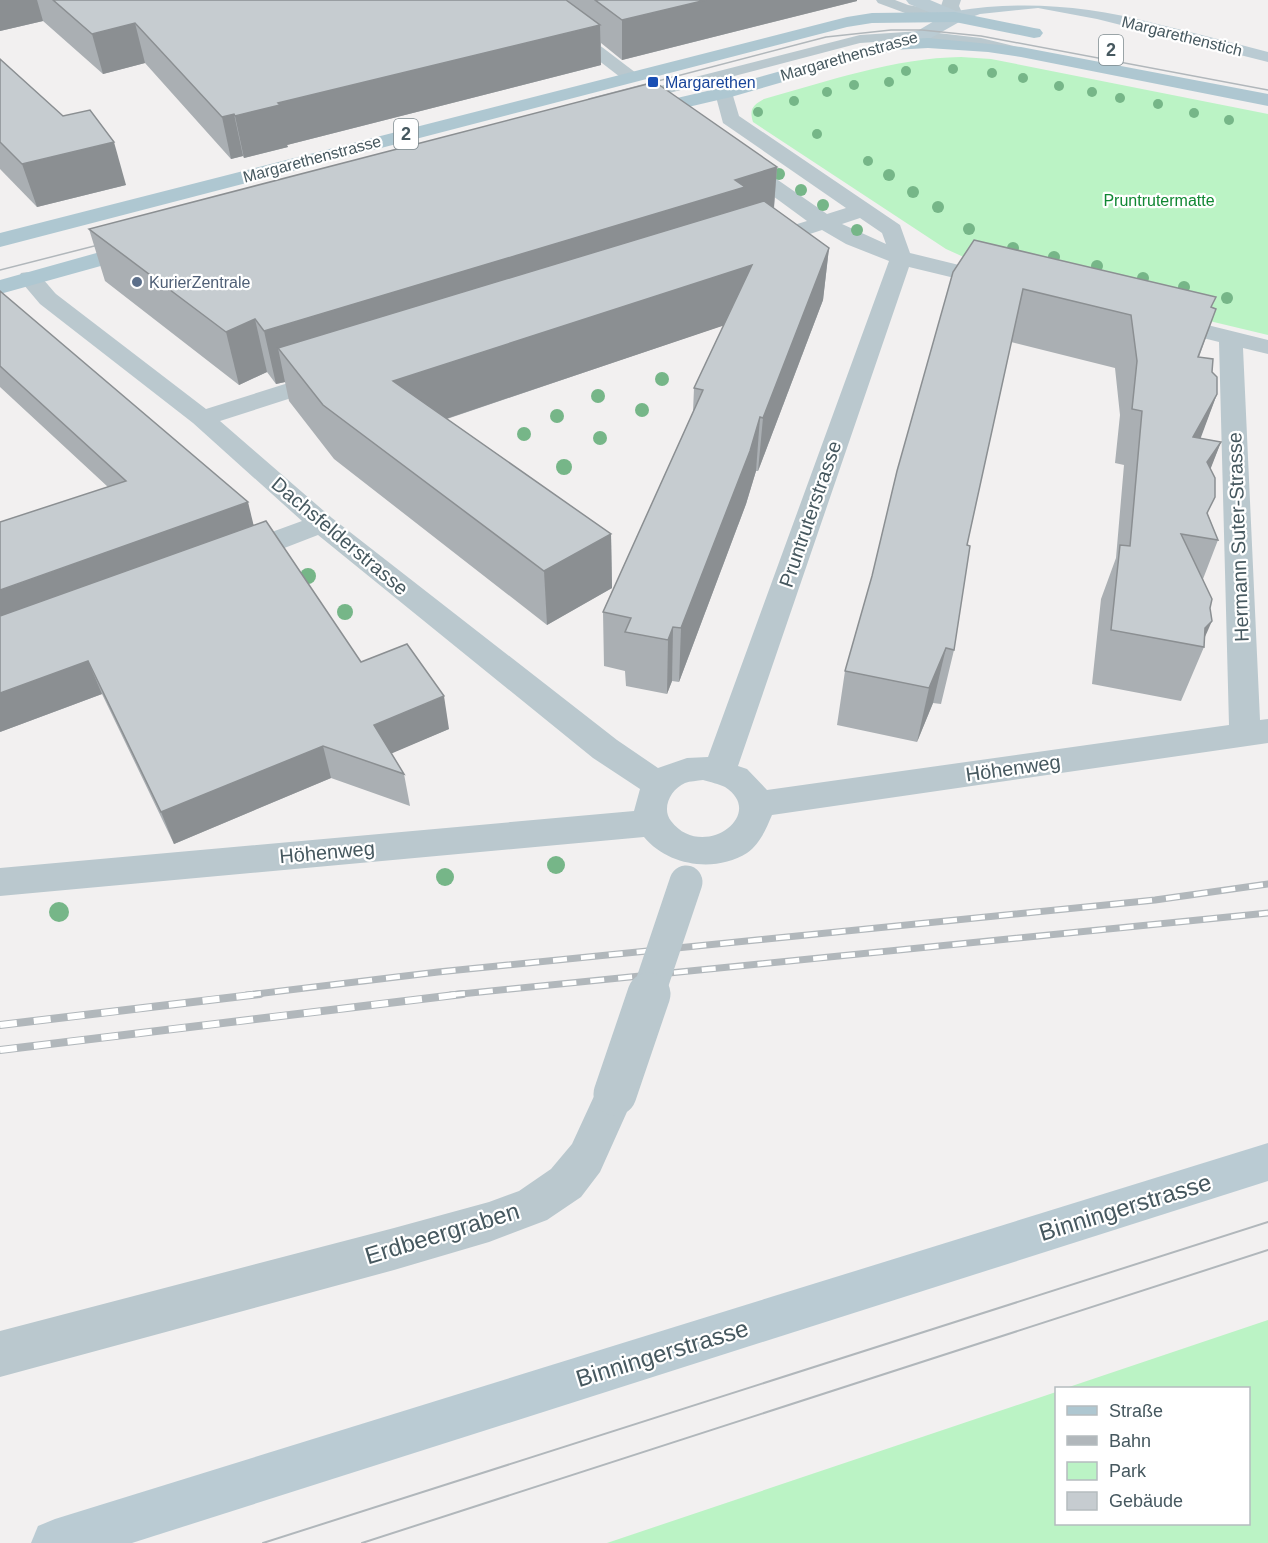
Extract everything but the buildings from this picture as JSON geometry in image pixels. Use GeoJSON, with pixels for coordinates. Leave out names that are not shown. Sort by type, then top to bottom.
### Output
{"type":"FeatureCollection","features":[{"type":"Feature","properties":{"kind":"main road"},"geometry":{"type":"LineString","coordinates":[[915,0],[954,8]]}},
{"type":"Feature","properties":{"kind":"main road","name":"Margarethenstich"},"geometry":{"type":"LineString","coordinates":[[954,8],[1038,3],[1097,14],[1268,57]]}},
{"type":"Feature","properties":{"kind":"main road","name":"Margarethenstrasse"},"geometry":{"type":"LineString","coordinates":[[0,240],[847,22],[954,8]]}},
{"type":"Feature","properties":{"kind":"main road","name":"Margarethenstrasse"},"geometry":{"type":"LineString","coordinates":[[622,108],[658,107],[724,93],[892,45],[921,35],[954,8]]}},
{"type":"Feature","properties":{"kind":"main road","name":"2"},"geometry":{"type":"LineString","coordinates":[[954,8],[1054,38]]}},
{"type":"Feature","properties":{"kind":"main road","name":"2"},"geometry":{"type":"LineString","coordinates":[[892,45],[928,43],[988,47],[1268,100]]}},
{"type":"Feature","properties":{"kind":"main road"},"geometry":{"type":"LineString","coordinates":[[1166,62],[1268,83]]}},
{"type":"Feature","properties":{"kind":"main road"},"geometry":{"type":"LineString","coordinates":[[0,240],[29,278]]}},
{"type":"Feature","properties":{"kind":"main road"},"geometry":{"type":"LineString","coordinates":[[0,287],[165,241]]}},
{"type":"Feature","properties":{"kind":"main road","name":"Binningerstrasse"},"geometry":{"type":"LineString","coordinates":[[55,1543],[1268,1162]]}},
{"type":"Feature","properties":{"kind":"street"},"geometry":{"type":"LineString","coordinates":[[529,0],[631,76]]}},
{"type":"Feature","properties":{"kind":"street"},"geometry":{"type":"LineString","coordinates":[[724,93],[730,119],[892,230],[901,258]]}},
{"type":"Feature","properties":{"kind":"street"},"geometry":{"type":"LineString","coordinates":[[658,107],[683,123]]}},
{"type":"Feature","properties":{"kind":"street"},"geometry":{"type":"LineString","coordinates":[[720,148],[824,222],[855,239],[901,258],[1014,285]]}},
{"type":"Feature","properties":{"kind":"street"},"geometry":{"type":"LineString","coordinates":[[735,250],[862,210]]}},
{"type":"Feature","properties":{"kind":"street","name":"Pruntruterstrasse"},"geometry":{"type":"LineString","coordinates":[[720,770],[901,258]]}},
{"type":"Feature","properties":{"kind":"street","name":"Dachsfelderstrasse"},"geometry":{"type":"LineString","coordinates":[[29,278],[48,299],[202,418],[322,524],[605,749],[659,785]]}},
{"type":"Feature","properties":{"kind":"street"},"geometry":{"type":"LineString","coordinates":[[1140,316],[1268,347]]}},
{"type":"Feature","properties":{"kind":"street","name":"Hermann Suter-Strasse"},"geometry":{"type":"LineString","coordinates":[[1231,338],[1256,733]]}},
{"type":"Feature","properties":{"kind":"street"},"geometry":{"type":"LineString","coordinates":[[202,418],[346,373]]}},
{"type":"Feature","properties":{"kind":"street"},"geometry":{"type":"LineString","coordinates":[[211,565],[322,524]]}},
{"type":"Feature","properties":{"kind":"street","name":"Höhenweg"},"geometry":{"type":"LineString","coordinates":[[757,804],[1256,733]]}},
{"type":"Feature","properties":{"kind":"street"},"geometry":{"type":"LineString","coordinates":[[703,768],[720,770],[744,784],[757,804],[757,817],[752,829],[742,840],[729,847],[712,851],[691,866],[678,845],[663,836],[653,822],[650,803],[659,785],[671,776],[686,770],[703,768]]}},
{"type":"Feature","properties":{"kind":"street","name":"Höhenweg"},"geometry":{"type":"LineString","coordinates":[[0,882],[653,822]]}},
{"type":"Feature","properties":{"kind":"street","name":"Erdbeergraben"},"geometry":{"type":"LineString","coordinates":[[0,1354],[489,1222],[532,1206],[566,1183],[586,1158],[615,1094],[691,866]]}},
{"type":"Feature","properties":{"kind":"lane"},"geometry":{"type":"LineString","coordinates":[[883,0],[905,9],[954,8]]}},
{"type":"Feature","properties":{"kind":"lane"},"geometry":{"type":"LineString","coordinates":[[622,108],[845,41],[873,37],[921,35],[981,42],[1021,52]]}},
{"type":"Feature","properties":{"kind":"green space","name":"Pruntrutermatte"},"geometry":{"type":"Polygon","coordinates":[[[936,58],[991,59],[1268,114],[1268,335],[988,268],[946,249],[753,122],[751,114],[753,108],[764,99],[886,66],[936,58]]]}},
{"type":"Feature","properties":{"kind":"green space"},"geometry":{"type":"Polygon","coordinates":[[[1268,1320],[1268,1543],[607,1543],[1055,1392],[1055,1525],[1250,1525],[1250,1387],[1069,1387],[1268,1320]]]}},
{"type":"Feature","properties":{"kind":"tram line"},"geometry":{"type":"LineString","coordinates":[[589,99],[826,37],[891,30],[922,30],[981,36],[1268,90]]}},
{"type":"Feature","properties":{"kind":"tram line"},"geometry":{"type":"LineString","coordinates":[[0,270],[110,242]]}},
{"type":"Feature","properties":{"kind":"tram line"},"geometry":{"type":"LineString","coordinates":[[263,1543],[1268,1222]]}},
{"type":"Feature","properties":{"kind":"tram line"},"geometry":{"type":"LineString","coordinates":[[362,1543],[1268,1250]]}},
{"type":"Feature","properties":{"kind":"railway"},"geometry":{"type":"LineString","coordinates":[[247,995],[438,972],[1155,900],[1268,884]]}},
{"type":"Feature","properties":{"kind":"railway"},"geometry":{"type":"LineString","coordinates":[[451,995],[1268,913]]}},
{"type":"Feature","properties":{"kind":"railway"},"geometry":{"type":"LineString","coordinates":[[0,1025],[260,994]]}},
{"type":"Feature","properties":{"kind":"railway"},"geometry":{"type":"LineString","coordinates":[[0,1050],[463,994]]}},
{"type":"Feature","properties":{"kind":"place","name":"Margarethen"},"geometry":{"type":"Point","coordinates":[653,82]}},
{"type":"Feature","properties":{"kind":"place","name":"KurierZentrale"},"geometry":{"type":"Point","coordinates":[137,282]}}]}
